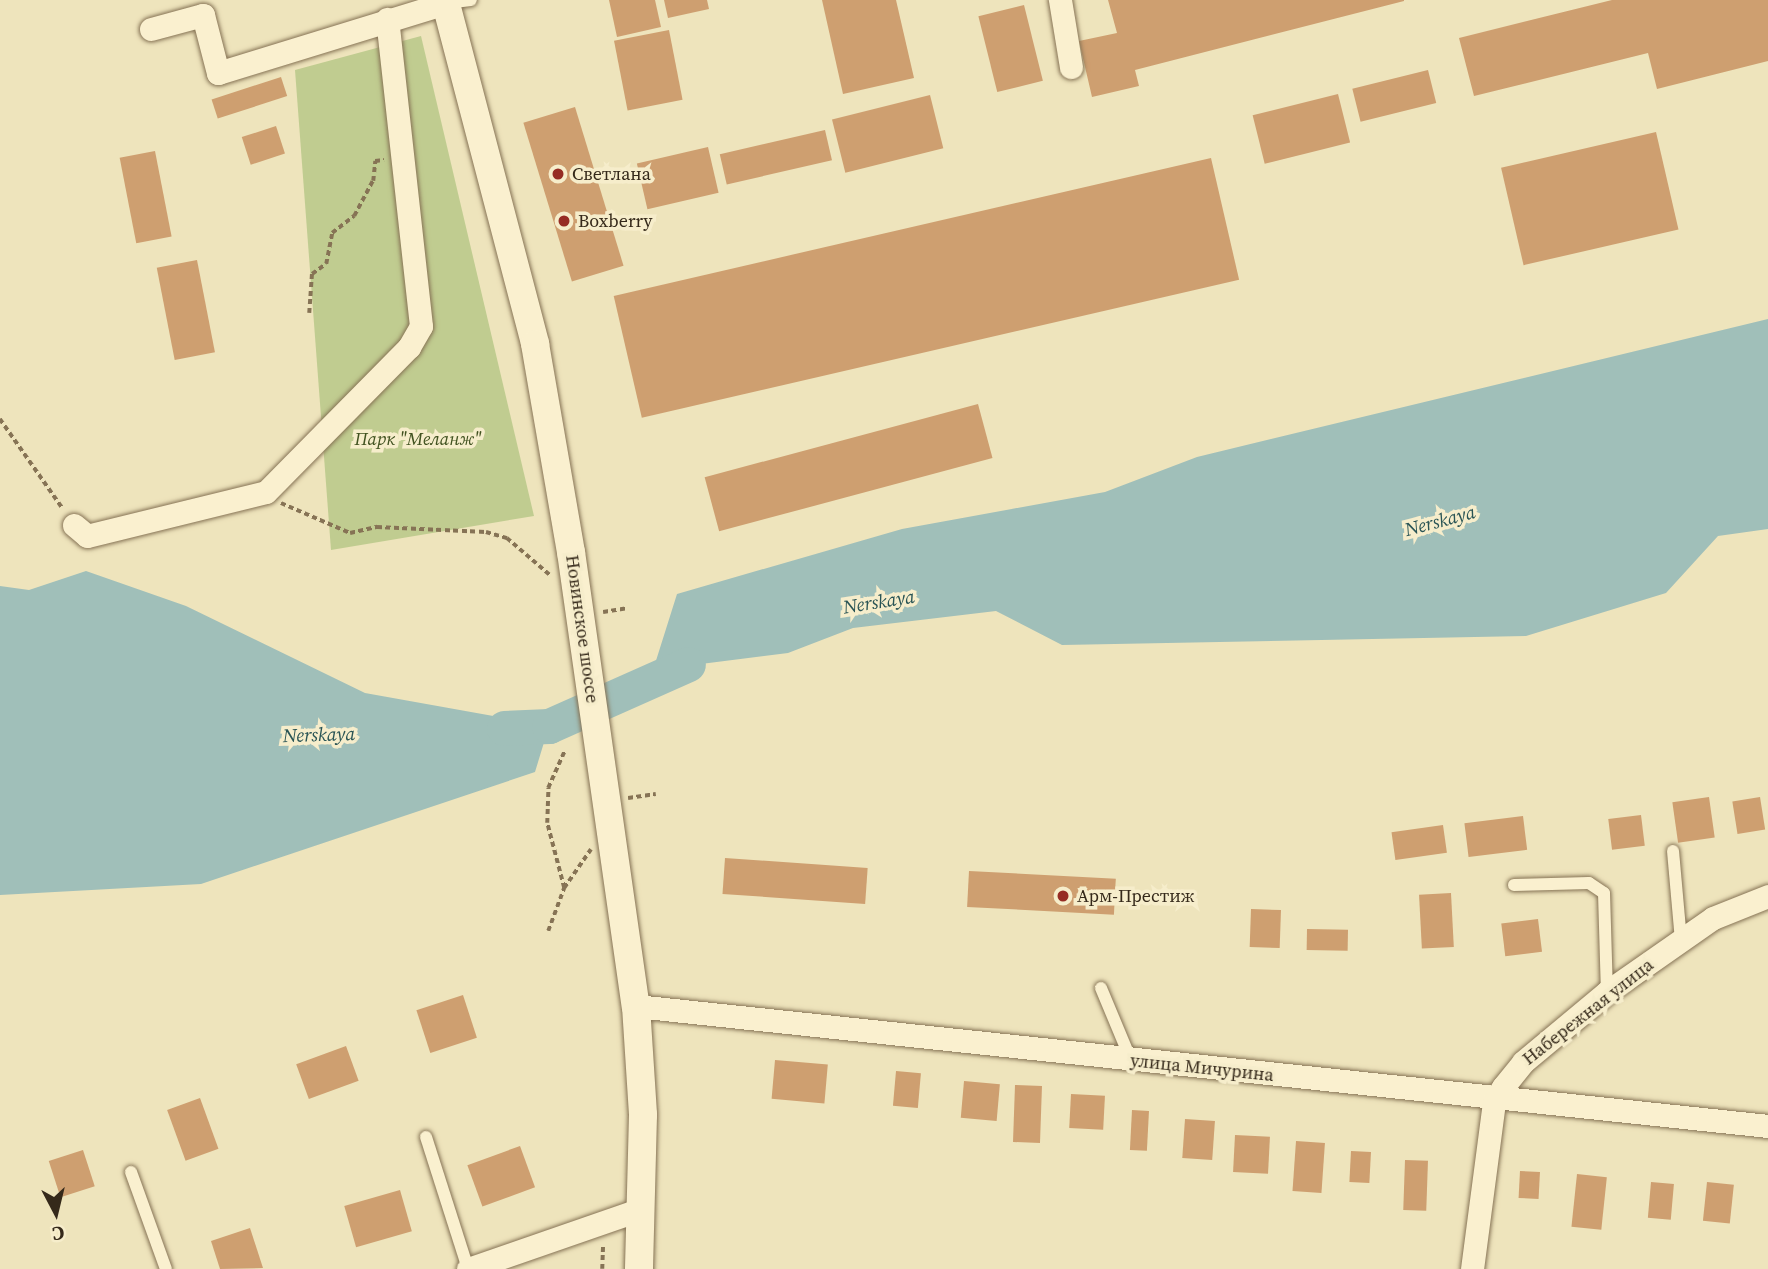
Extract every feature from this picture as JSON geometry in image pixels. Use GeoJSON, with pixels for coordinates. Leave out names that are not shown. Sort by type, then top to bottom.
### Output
{"type":"FeatureCollection","features":[{"type":"Feature","properties":{"kind":"street"},"geometry":{"type":"LineString","coordinates":[[1060,0],[1071,67]]}},
{"type":"Feature","properties":{"kind":"street"},"geometry":{"type":"LineString","coordinates":[[151,29],[203,15],[218,73],[387,19],[454,1]]}},
{"type":"Feature","properties":{"kind":"street","name":"Новинское шоссе"},"geometry":{"type":"LineString","coordinates":[[454,1],[535,344],[585,614],[613,799],[636,1006],[641,1209],[639,1269]]}},
{"type":"Feature","properties":{"kind":"street"},"geometry":{"type":"LineString","coordinates":[[74,525],[88,536],[266,492],[409,347],[421,326],[400,158],[387,19]]}},
{"type":"Feature","properties":{"kind":"street","name":"Набережная улица"},"geometry":{"type":"LineString","coordinates":[[1472,1269],[1494,1101],[1523,1062],[1607,992],[1713,918],[1768,896]]}},
{"type":"Feature","properties":{"kind":"street","name":"улица Мичурина"},"geometry":{"type":"LineString","coordinates":[[636,1006],[1494,1101],[1768,1126]]}},
{"type":"Feature","properties":{"kind":"street"},"geometry":{"type":"LineString","coordinates":[[468,1269],[641,1209]]}},
{"type":"Feature","properties":{"kind":"lane"},"geometry":{"type":"LineString","coordinates":[[1672,850],[1681,941]]}},
{"type":"Feature","properties":{"kind":"lane"},"geometry":{"type":"LineString","coordinates":[[1514,885],[1589,883],[1604,893],[1607,992]]}},
{"type":"Feature","properties":{"kind":"lane"},"geometry":{"type":"LineString","coordinates":[[1101,988],[1131,1060]]}},
{"type":"Feature","properties":{"kind":"lane"},"geometry":{"type":"LineString","coordinates":[[426,1138],[468,1269]]}},
{"type":"Feature","properties":{"kind":"lane"},"geometry":{"type":"LineString","coordinates":[[131,1172],[166,1269]]}},
{"type":"Feature","properties":{"kind":"path"},"geometry":{"type":"LineString","coordinates":[[309,313],[313,274],[326,264],[332,233],[354,216],[373,181],[375,162],[400,158]]}},
{"type":"Feature","properties":{"kind":"path"},"geometry":{"type":"LineString","coordinates":[[0,419],[74,525]]}},
{"type":"Feature","properties":{"kind":"path"},"geometry":{"type":"LineString","coordinates":[[266,492],[292,512],[350,533],[416,528],[507,538],[558,582]]}},
{"type":"Feature","properties":{"kind":"path"},"geometry":{"type":"LineString","coordinates":[[585,614],[627,608]]}},
{"type":"Feature","properties":{"kind":"path"},"geometry":{"type":"LineString","coordinates":[[564,888],[547,824],[548,788],[565,750]]}},
{"type":"Feature","properties":{"kind":"path"},"geometry":{"type":"LineString","coordinates":[[613,799],[656,794]]}},
{"type":"Feature","properties":{"kind":"path"},"geometry":{"type":"LineString","coordinates":[[548,931],[564,888],[594,844]]}},
{"type":"Feature","properties":{"kind":"green space","name":"Парк \"Меланж\""},"geometry":{"type":"Polygon","coordinates":[[[421,36],[534,516],[331,550],[295,70],[421,36]]]}},
{"type":"Feature","properties":{"kind":"water"},"geometry":{"type":"Polygon","coordinates":[[[1768,319],[1768,529],[1718,536],[1666,593],[1526,636],[1062,645],[996,611],[853,628],[788,653],[693,665],[648,686],[677,594],[902,529],[1105,492],[1197,457],[1768,319]]]}},
{"type":"Feature","properties":{"kind":"water"},"geometry":{"type":"Polygon","coordinates":[[[86,571],[186,606],[365,693],[549,726],[535,772],[201,884],[0,895],[0,586],[29,590],[86,571]]]}},
{"type":"Feature","properties":{"kind":"building"},"geometry":{"type":"Polygon","coordinates":[[[609,0],[655,0],[661,27],[617,37],[609,0]]]}},
{"type":"Feature","properties":{"kind":"building"},"geometry":{"type":"Polygon","coordinates":[[[664,0],[707,0],[709,9],[668,18],[664,0]]]}},
{"type":"Feature","properties":{"kind":"building"},"geometry":{"type":"Polygon","coordinates":[[[822,0],[896,0],[914,78],[843,94],[822,0]]]}},
{"type":"Feature","properties":{"kind":"building"},"geometry":{"type":"Polygon","coordinates":[[[1108,0],[1404,1],[1135,70],[1139,86],[1092,97],[1079,41],[1117,33],[1108,0]]]}},
{"type":"Feature","properties":{"kind":"building"},"geometry":{"type":"Polygon","coordinates":[[[1612,0],[1768,0],[1768,61],[1657,89],[1648,53],[1474,96],[1459,38],[1612,0]]]}},
{"type":"Feature","properties":{"kind":"building"},"geometry":{"type":"Polygon","coordinates":[[[1024,5],[1043,81],[997,92],[978,16],[1024,5]]]}},
{"type":"Feature","properties":{"kind":"building"},"geometry":{"type":"Polygon","coordinates":[[[669,30],[683,100],[628,110],[614,41],[669,30]]]}},
{"type":"Feature","properties":{"kind":"building"},"geometry":{"type":"Polygon","coordinates":[[[1428,70],[1436,103],[1361,122],[1352,89],[1428,70]]]}},
{"type":"Feature","properties":{"kind":"building"},"geometry":{"type":"Polygon","coordinates":[[[281,77],[287,96],[218,119],[212,100],[281,77]]]}},
{"type":"Feature","properties":{"kind":"building"},"geometry":{"type":"Polygon","coordinates":[[[1338,94],[1350,143],[1265,164],[1253,115],[1338,94]]]}},
{"type":"Feature","properties":{"kind":"building"},"geometry":{"type":"Polygon","coordinates":[[[930,95],[943,148],[845,173],[832,119],[930,95]]]}},
{"type":"Feature","properties":{"kind":"building"},"geometry":{"type":"Polygon","coordinates":[[[575,107],[624,266],[572,282],[523,123],[575,107]]]}},
{"type":"Feature","properties":{"kind":"building"},"geometry":{"type":"Polygon","coordinates":[[[276,126],[285,154],[251,165],[242,137],[276,126]]]}},
{"type":"Feature","properties":{"kind":"building"},"geometry":{"type":"Polygon","coordinates":[[[825,130],[832,160],[727,185],[720,154],[825,130]]]}},
{"type":"Feature","properties":{"kind":"building"},"geometry":{"type":"Polygon","coordinates":[[[1656,132],[1678,229],[1524,265],[1501,168],[1656,132]]]}},
{"type":"Feature","properties":{"kind":"building"},"geometry":{"type":"Polygon","coordinates":[[[708,147],[719,193],[647,209],[637,163],[708,147]]]}},
{"type":"Feature","properties":{"kind":"building"},"geometry":{"type":"Polygon","coordinates":[[[155,151],[172,236],[136,243],[120,158],[155,151]]]}},
{"type":"Feature","properties":{"kind":"building"},"geometry":{"type":"Polygon","coordinates":[[[1211,158],[1239,280],[642,418],[614,296],[1211,158]]]}},
{"type":"Feature","properties":{"kind":"building"},"geometry":{"type":"Polygon","coordinates":[[[197,260],[215,352],[175,360],[157,268],[197,260]]]}},
{"type":"Feature","properties":{"kind":"building"},"geometry":{"type":"Polygon","coordinates":[[[978,404],[992,458],[719,531],[705,477],[978,404]]]}},
{"type":"Feature","properties":{"kind":"building"},"geometry":{"type":"Polygon","coordinates":[[[1709,797],[1715,838],[1678,843],[1672,802],[1709,797]]]}},
{"type":"Feature","properties":{"kind":"building"},"geometry":{"type":"Polygon","coordinates":[[[1760,797],[1765,830],[1738,834],[1732,801],[1760,797]]]}},
{"type":"Feature","properties":{"kind":"building"},"geometry":{"type":"Polygon","coordinates":[[[1641,815],[1645,846],[1612,850],[1608,819],[1641,815]]]}},
{"type":"Feature","properties":{"kind":"building"},"geometry":{"type":"Polygon","coordinates":[[[1523,816],[1527,850],[1469,857],[1464,823],[1523,816]]]}},
{"type":"Feature","properties":{"kind":"building"},"geometry":{"type":"Polygon","coordinates":[[[1443,825],[1447,853],[1395,860],[1392,832],[1443,825]]]}},
{"type":"Feature","properties":{"kind":"building"},"geometry":{"type":"Polygon","coordinates":[[[725,858],[868,868],[865,904],[722,894],[725,858]]]}},
{"type":"Feature","properties":{"kind":"building"},"geometry":{"type":"Polygon","coordinates":[[[969,871],[1116,879],[1114,915],[967,907],[969,871]]]}},
{"type":"Feature","properties":{"kind":"building"},"geometry":{"type":"Polygon","coordinates":[[[1451,893],[1454,947],[1422,949],[1419,895],[1451,893]]]}},
{"type":"Feature","properties":{"kind":"building"},"geometry":{"type":"Polygon","coordinates":[[[1251,909],[1281,910],[1280,948],[1250,947],[1251,909]]]}},
{"type":"Feature","properties":{"kind":"building"},"geometry":{"type":"Polygon","coordinates":[[[1538,919],[1542,952],[1505,956],[1501,924],[1538,919]]]}},
{"type":"Feature","properties":{"kind":"building"},"geometry":{"type":"Polygon","coordinates":[[[1307,929],[1348,930],[1348,951],[1307,950],[1307,929]]]}},
{"type":"Feature","properties":{"kind":"building"},"geometry":{"type":"Polygon","coordinates":[[[463,995],[477,1038],[430,1053],[416,1010],[463,995]]]}},
{"type":"Feature","properties":{"kind":"building"},"geometry":{"type":"Polygon","coordinates":[[[346,1046],[359,1081],[309,1099],[296,1064],[346,1046]]]}},
{"type":"Feature","properties":{"kind":"building"},"geometry":{"type":"Polygon","coordinates":[[[775,1060],[828,1065],[824,1103],[772,1099],[775,1060]]]}},
{"type":"Feature","properties":{"kind":"building"},"geometry":{"type":"Polygon","coordinates":[[[896,1071],[921,1073],[918,1108],[893,1106],[896,1071]]]}},
{"type":"Feature","properties":{"kind":"building"},"geometry":{"type":"Polygon","coordinates":[[[964,1081],[1000,1084],[997,1121],[961,1118],[964,1081]]]}},
{"type":"Feature","properties":{"kind":"building"},"geometry":{"type":"Polygon","coordinates":[[[1015,1085],[1042,1086],[1040,1143],[1013,1142],[1015,1085]]]}},
{"type":"Feature","properties":{"kind":"building"},"geometry":{"type":"Polygon","coordinates":[[[1071,1094],[1105,1096],[1103,1130],[1069,1128],[1071,1094]]]}},
{"type":"Feature","properties":{"kind":"building"},"geometry":{"type":"Polygon","coordinates":[[[200,1098],[218,1149],[186,1161],[167,1110],[200,1098]]]}},
{"type":"Feature","properties":{"kind":"building"},"geometry":{"type":"Polygon","coordinates":[[[1132,1110],[1149,1111],[1147,1151],[1130,1150],[1132,1110]]]}},
{"type":"Feature","properties":{"kind":"building"},"geometry":{"type":"Polygon","coordinates":[[[1185,1119],[1215,1121],[1212,1160],[1182,1158],[1185,1119]]]}},
{"type":"Feature","properties":{"kind":"building"},"geometry":{"type":"Polygon","coordinates":[[[1235,1135],[1270,1137],[1268,1174],[1233,1172],[1235,1135]]]}},
{"type":"Feature","properties":{"kind":"building"},"geometry":{"type":"Polygon","coordinates":[[[1296,1141],[1325,1143],[1321,1193],[1293,1191],[1296,1141]]]}},
{"type":"Feature","properties":{"kind":"building"},"geometry":{"type":"Polygon","coordinates":[[[520,1146],[535,1187],[482,1206],[467,1165],[520,1146]]]}},
{"type":"Feature","properties":{"kind":"building"},"geometry":{"type":"Polygon","coordinates":[[[83,1150],[95,1186],[61,1197],[49,1161],[83,1150]]]}},
{"type":"Feature","properties":{"kind":"building"},"geometry":{"type":"Polygon","coordinates":[[[1351,1151],[1371,1152],[1369,1183],[1349,1182],[1351,1151]]]}},
{"type":"Feature","properties":{"kind":"building"},"geometry":{"type":"Polygon","coordinates":[[[1405,1160],[1428,1161],[1426,1211],[1403,1210],[1405,1160]]]}},
{"type":"Feature","properties":{"kind":"building"},"geometry":{"type":"Polygon","coordinates":[[[1520,1171],[1540,1172],[1539,1199],[1519,1198],[1520,1171]]]}},
{"type":"Feature","properties":{"kind":"building"},"geometry":{"type":"Polygon","coordinates":[[[1577,1174],[1607,1177],[1601,1230],[1571,1227],[1577,1174]]]}},
{"type":"Feature","properties":{"kind":"building"},"geometry":{"type":"Polygon","coordinates":[[[1651,1182],[1674,1184],[1671,1220],[1648,1218],[1651,1182]]]}},
{"type":"Feature","properties":{"kind":"building"},"geometry":{"type":"Polygon","coordinates":[[[1707,1182],[1734,1185],[1730,1224],[1703,1221],[1707,1182]]]}},
{"type":"Feature","properties":{"kind":"building"},"geometry":{"type":"Polygon","coordinates":[[[400,1190],[412,1231],[356,1247],[344,1206],[400,1190]]]}},
{"type":"Feature","properties":{"kind":"building"},"geometry":{"type":"Polygon","coordinates":[[[250,1228],[263,1268],[220,1269],[211,1241],[250,1228]]]}},
{"type":"Feature","properties":{"kind":"waterway","name":"Nerskaya"},"geometry":{"type":"LineString","coordinates":[[504,728],[549,726],[688,664]]}},
{"type":"Feature","properties":{"kind":"place","name":"Светлана"},"geometry":{"type":"Point","coordinates":[558,174]}},
{"type":"Feature","properties":{"kind":"place","name":"Boxberry"},"geometry":{"type":"Point","coordinates":[564,221]}},
{"type":"Feature","properties":{"kind":"place","name":"Арм-Престиж"},"geometry":{"type":"Point","coordinates":[1063,896]}}]}
